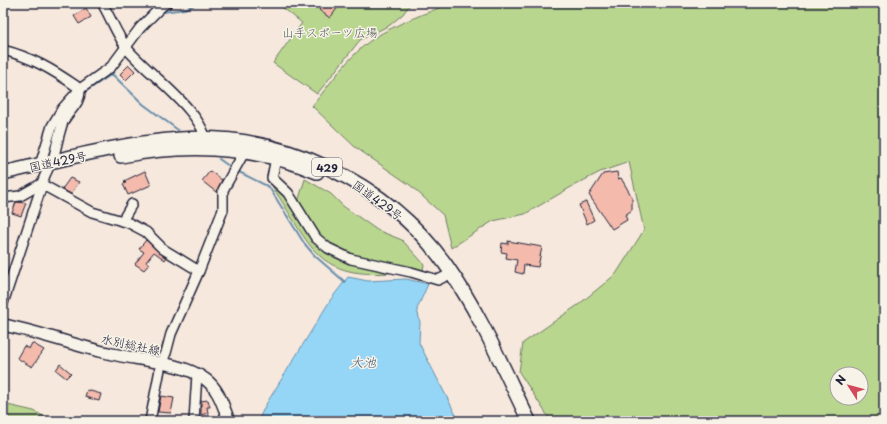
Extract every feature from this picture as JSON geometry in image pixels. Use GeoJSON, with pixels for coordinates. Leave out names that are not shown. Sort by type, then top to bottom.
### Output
{"type":"FeatureCollection","features":[{"type":"Feature","properties":{"kind":"highway","name":"国道429号"},"geometry":{"type":"LineString","coordinates":[[3,181],[45,171],[141,143],[182,139],[246,147],[321,164],[353,181],[382,200],[418,232],[477,314],[529,421]]}},
{"type":"Feature","properties":{"kind":"highway","name":"国道429号"},"geometry":{"type":"LineString","coordinates":[[3,173],[45,171]]}},
{"type":"Feature","properties":{"kind":"highway","name":"国道429号"},"geometry":{"type":"LineString","coordinates":[[448,275],[520,421]]}},
{"type":"Feature","properties":{"kind":"main road","name":"水別総社線"},"geometry":{"type":"LineString","coordinates":[[3,325],[111,354],[161,364],[197,374],[212,385],[229,421]]}},
{"type":"Feature","properties":{"kind":"street"},"geometry":{"type":"LineString","coordinates":[[102,3],[128,49],[193,113],[200,123],[206,143]]}},
{"type":"Feature","properties":{"kind":"street"},"geometry":{"type":"LineString","coordinates":[[3,303],[38,198],[56,117],[111,67],[128,49],[162,6],[167,3]]}},
{"type":"Feature","properties":{"kind":"street"},"geometry":{"type":"LineString","coordinates":[[3,50],[22,55],[46,67],[80,94]]}},
{"type":"Feature","properties":{"kind":"street"},"geometry":{"type":"LineString","coordinates":[[150,421],[161,364],[166,353],[171,334],[199,271],[223,210],[223,190],[246,147]]}},
{"type":"Feature","properties":{"kind":"street"},"geometry":{"type":"LineString","coordinates":[[277,154],[272,178],[288,193],[316,238],[328,248],[351,259],[411,272],[438,280],[448,275]]}},
{"type":"Feature","properties":{"kind":"street"},"geometry":{"type":"LineString","coordinates":[[3,198],[20,196],[45,171]]}},
{"type":"Feature","properties":{"kind":"street"},"geometry":{"type":"LineString","coordinates":[[45,171],[92,212],[122,221],[146,232],[163,249],[199,271]]}},
{"type":"Feature","properties":{"kind":"street"},"geometry":{"type":"LineString","coordinates":[[122,221],[132,204]]}},
{"type":"Feature","properties":{"kind":"street"},"geometry":{"type":"LineString","coordinates":[[194,421],[197,374]]}},
{"type":"Feature","properties":{"kind":"green space","name":"山手スポーツ広場"},"geometry":{"type":"Polygon","coordinates":[[[277,3],[411,3],[403,14],[390,25],[360,40],[317,94],[273,63],[302,23],[277,3]]]}},
{"type":"Feature","properties":{"kind":"green space"},"geometry":{"type":"Polygon","coordinates":[[[452,3],[884,3],[884,421],[551,421],[519,372],[523,343],[578,305],[616,274],[644,230],[629,162],[600,172],[525,214],[493,221],[451,248],[443,215],[410,185],[355,147],[312,106],[341,70],[365,45],[374,38],[412,19],[452,3]]]}},
{"type":"Feature","properties":{"kind":"green space"},"geometry":{"type":"Polygon","coordinates":[[[305,179],[331,194],[343,206],[377,230],[402,240],[424,264],[423,270],[353,255],[328,244],[316,232],[298,202],[305,179]]]}},
{"type":"Feature","properties":{"kind":"green space"},"geometry":{"type":"Polygon","coordinates":[[[273,185],[282,193],[327,252],[344,262],[389,273],[364,273],[344,270],[328,262],[316,252],[305,239],[273,188],[273,185]]]}},
{"type":"Feature","properties":{"kind":"green space"},"geometry":{"type":"Polygon","coordinates":[[[3,404],[34,411],[52,421],[3,421],[3,404]]]}},
{"type":"Feature","properties":{"kind":"water","name":"大池"},"geometry":{"type":"Polygon","coordinates":[[[348,277],[368,281],[406,279],[428,284],[417,309],[420,322],[419,343],[459,421],[258,421],[265,406],[331,299],[348,277]]]}},
{"type":"Feature","properties":{"kind":"building"},"geometry":{"type":"Polygon","coordinates":[[[324,3],[341,3],[330,18],[319,10],[324,3]]]}},
{"type":"Feature","properties":{"kind":"building"},"geometry":{"type":"Polygon","coordinates":[[[86,8],[91,17],[79,24],[74,16],[86,8]]]}},
{"type":"Feature","properties":{"kind":"building"},"geometry":{"type":"Polygon","coordinates":[[[129,65],[135,71],[126,80],[120,74],[129,65]]]}},
{"type":"Feature","properties":{"kind":"building"},"geometry":{"type":"Polygon","coordinates":[[[145,171],[151,185],[128,195],[123,184],[126,183],[124,181],[145,171]]]}},
{"type":"Feature","properties":{"kind":"building"},"geometry":{"type":"Polygon","coordinates":[[[210,171],[222,180],[216,192],[202,181],[210,171]]]}},
{"type":"Feature","properties":{"kind":"building"},"geometry":{"type":"Polygon","coordinates":[[[617,172],[618,179],[621,178],[632,197],[632,210],[625,215],[627,220],[612,229],[589,195],[603,174],[617,172]]]}},
{"type":"Feature","properties":{"kind":"building"},"geometry":{"type":"Polygon","coordinates":[[[70,178],[79,182],[71,194],[62,189],[70,178]]]}},
{"type":"Feature","properties":{"kind":"building"},"geometry":{"type":"Polygon","coordinates":[[[16,202],[26,203],[21,216],[12,213],[16,202]]]}},
{"type":"Feature","properties":{"kind":"building"},"geometry":{"type":"Polygon","coordinates":[[[586,202],[594,220],[587,224],[579,205],[586,202]]]}},
{"type":"Feature","properties":{"kind":"building"},"geometry":{"type":"Polygon","coordinates":[[[146,240],[166,258],[165,260],[154,252],[146,262],[149,264],[144,270],[135,264],[144,252],[139,249],[146,240]]]}},
{"type":"Feature","properties":{"kind":"building"},"geometry":{"type":"Polygon","coordinates":[[[508,241],[542,247],[538,267],[524,265],[523,274],[515,272],[517,260],[506,258],[507,253],[501,252],[502,243],[508,244],[508,241]]]}},
{"type":"Feature","properties":{"kind":"building"},"geometry":{"type":"Polygon","coordinates":[[[32,343],[44,350],[32,367],[17,358],[24,346],[29,349],[32,343]]]}},
{"type":"Feature","properties":{"kind":"building"},"geometry":{"type":"Polygon","coordinates":[[[60,364],[71,373],[66,378],[56,370],[60,364]]]}},
{"type":"Feature","properties":{"kind":"building"},"geometry":{"type":"Polygon","coordinates":[[[87,390],[101,394],[99,401],[85,397],[87,390]]]}},
{"type":"Feature","properties":{"kind":"building"},"geometry":{"type":"Polygon","coordinates":[[[161,396],[174,398],[171,413],[158,412],[161,396]]]}},
{"type":"Feature","properties":{"kind":"building"},"geometry":{"type":"Polygon","coordinates":[[[208,400],[210,407],[207,407],[208,413],[201,415],[201,401],[208,400]]]}},
{"type":"Feature","properties":{"kind":"waterway"},"geometry":{"type":"LineString","coordinates":[[160,13],[188,8],[197,3]]}},
{"type":"Feature","properties":{"kind":"waterway"},"geometry":{"type":"LineString","coordinates":[[135,42],[150,24]]}},
{"type":"Feature","properties":{"kind":"waterway"},"geometry":{"type":"LineString","coordinates":[[112,74],[127,53]]}},
{"type":"Feature","properties":{"kind":"waterway"},"geometry":{"type":"LineString","coordinates":[[82,94],[112,74],[143,104],[178,130]]}},
{"type":"Feature","properties":{"kind":"waterway"},"geometry":{"type":"LineString","coordinates":[[49,154],[51,144]]}},
{"type":"Feature","properties":{"kind":"waterway"},"geometry":{"type":"LineString","coordinates":[[219,159],[233,169]]}},
{"type":"Feature","properties":{"kind":"waterway"},"geometry":{"type":"LineString","coordinates":[[237,171],[269,187],[304,243],[315,256],[345,282]]}},
{"type":"Feature","properties":{"kind":"waterway"},"geometry":{"type":"LineString","coordinates":[[3,192],[10,193]]}}]}
